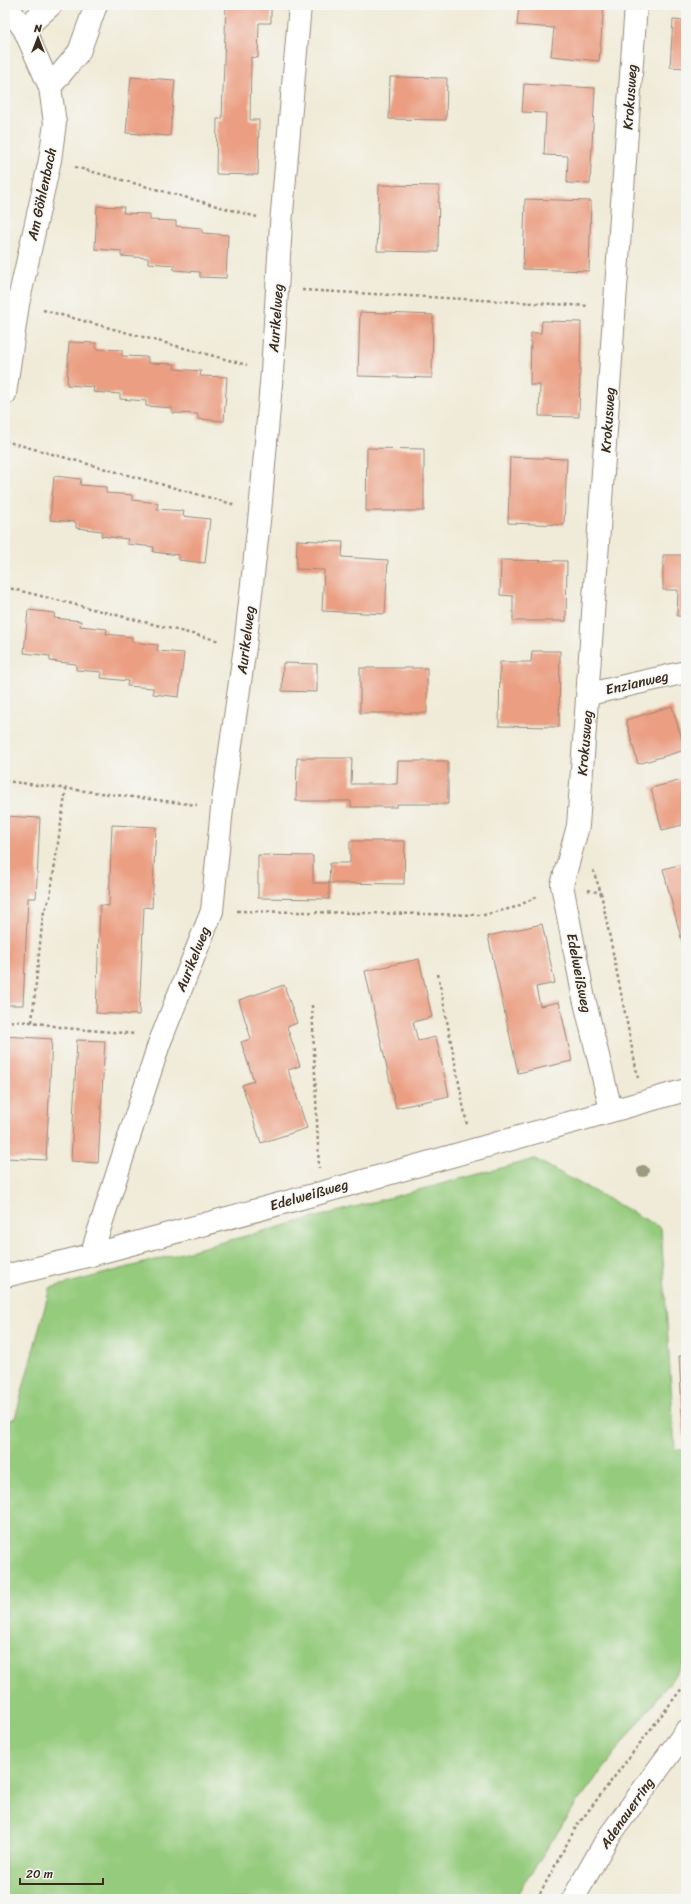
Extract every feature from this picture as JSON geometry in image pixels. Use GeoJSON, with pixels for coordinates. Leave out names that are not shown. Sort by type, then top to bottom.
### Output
{"type":"FeatureCollection","features":[{"type":"Feature","properties":{"kind":"street","name":"Am Göhlenbach"},"geometry":{"type":"LineString","coordinates":[[5,394],[18,304],[50,160],[55,123],[50,87],[24,29],[6,5]]}},
{"type":"Feature","properties":{"kind":"street"},"geometry":{"type":"LineString","coordinates":[[24,29],[51,5]]}},
{"type":"Feature","properties":{"kind":"street"},"geometry":{"type":"LineString","coordinates":[[50,87],[79,52],[96,5]]}},
{"type":"Feature","properties":{"kind":"street","name":"Aurikelweg"},"geometry":{"type":"LineString","coordinates":[[91,1255],[162,1036],[212,911],[222,808],[245,648],[260,512],[272,372],[281,224],[300,5]]}},
{"type":"Feature","properties":{"kind":"street","name":"Krokusweg"},"geometry":{"type":"LineString","coordinates":[[575,834],[578,826],[589,694],[636,5]]}},
{"type":"Feature","properties":{"kind":"street","name":"Enzianweg"},"geometry":{"type":"LineString","coordinates":[[589,694],[686,672]]}},
{"type":"Feature","properties":{"kind":"street","name":"Edelweißweg"},"geometry":{"type":"LineString","coordinates":[[575,834],[562,885],[583,994],[611,1110]]}},
{"type":"Feature","properties":{"kind":"street","name":"Edelweißweg"},"geometry":{"type":"LineString","coordinates":[[5,1276],[91,1255],[320,1193],[686,1090]]}},
{"type":"Feature","properties":{"kind":"street","name":"Adenauerring"},"geometry":{"type":"LineString","coordinates":[[573,1899],[607,1839],[686,1731]]}},
{"type":"Feature","properties":{"kind":"path"},"geometry":{"type":"LineString","coordinates":[[50,160],[281,224]]}},
{"type":"Feature","properties":{"kind":"path"},"geometry":{"type":"LineString","coordinates":[[278,288],[615,308]]}},
{"type":"Feature","properties":{"kind":"path"},"geometry":{"type":"LineString","coordinates":[[18,304],[272,372]]}},
{"type":"Feature","properties":{"kind":"path"},"geometry":{"type":"LineString","coordinates":[[5,441],[260,512]]}},
{"type":"Feature","properties":{"kind":"path"},"geometry":{"type":"LineString","coordinates":[[5,587],[245,648]]}},
{"type":"Feature","properties":{"kind":"path"},"geometry":{"type":"LineString","coordinates":[[5,781],[222,808]]}},
{"type":"Feature","properties":{"kind":"path"},"geometry":{"type":"LineString","coordinates":[[32,1022],[43,915],[50,897],[66,789]]}},
{"type":"Feature","properties":{"kind":"path"},"geometry":{"type":"LineString","coordinates":[[591,863],[601,893],[643,1102]]}},
{"type":"Feature","properties":{"kind":"path"},"geometry":{"type":"LineString","coordinates":[[212,911],[484,915],[516,907],[562,885]]}},
{"type":"Feature","properties":{"kind":"path"},"geometry":{"type":"LineString","coordinates":[[438,974],[472,1149]]}},
{"type":"Feature","properties":{"kind":"path"},"geometry":{"type":"LineString","coordinates":[[312,1006],[320,1193]]}},
{"type":"Feature","properties":{"kind":"path"},"geometry":{"type":"LineString","coordinates":[[5,1021],[32,1022],[66,1028],[162,1036]]}},
{"type":"Feature","properties":{"kind":"path"},"geometry":{"type":"LineString","coordinates":[[537,1899],[576,1827],[686,1683]]}},
{"type":"Feature","properties":{"kind":"green space"},"geometry":{"type":"Polygon","coordinates":[[[535,1159],[661,1228],[675,1450],[686,1450],[686,1661],[576,1804],[514,1899],[5,1899],[5,1423],[15,1418],[50,1288],[535,1159]]]}},
{"type":"Feature","properties":{"kind":"building"},"geometry":{"type":"Polygon","coordinates":[[[226,5],[271,5],[271,23],[259,23],[258,58],[251,57],[250,120],[259,120],[258,175],[216,174],[217,119],[222,119],[226,5]]]}},
{"type":"Feature","properties":{"kind":"building"},"geometry":{"type":"Polygon","coordinates":[[[519,5],[604,5],[599,61],[551,56],[554,28],[517,25],[519,5]]]}},
{"type":"Feature","properties":{"kind":"building"},"geometry":{"type":"Polygon","coordinates":[[[673,20],[686,21],[686,68],[670,67],[673,20]]]}},
{"type":"Feature","properties":{"kind":"building"},"geometry":{"type":"Polygon","coordinates":[[[131,77],[175,80],[170,136],[126,133],[131,77]]]}},
{"type":"Feature","properties":{"kind":"building"},"geometry":{"type":"Polygon","coordinates":[[[390,77],[447,78],[446,120],[389,119],[390,77]]]}},
{"type":"Feature","properties":{"kind":"building"},"geometry":{"type":"Polygon","coordinates":[[[524,84],[595,88],[590,184],[567,183],[568,156],[544,155],[546,113],[522,112],[524,84]]]}},
{"type":"Feature","properties":{"kind":"building"},"geometry":{"type":"Polygon","coordinates":[[[379,185],[439,186],[438,252],[377,251],[379,185]]]}},
{"type":"Feature","properties":{"kind":"building"},"geometry":{"type":"Polygon","coordinates":[[[525,199],[591,201],[589,271],[523,269],[525,199]]]}},
{"type":"Feature","properties":{"kind":"building"},"geometry":{"type":"Polygon","coordinates":[[[97,206],[124,207],[123,213],[150,214],[150,220],[176,221],[176,226],[202,228],[202,233],[228,235],[226,278],[200,277],[200,272],[174,270],[174,265],[148,263],[148,258],[121,256],[121,251],[95,249],[97,206]]]}},
{"type":"Feature","properties":{"kind":"building"},"geometry":{"type":"Polygon","coordinates":[[[360,312],[433,315],[432,378],[358,376],[360,312]]]}},
{"type":"Feature","properties":{"kind":"building"},"geometry":{"type":"Polygon","coordinates":[[[542,321],[581,322],[579,417],[539,416],[540,385],[530,385],[531,333],[541,333],[542,321]]]}},
{"type":"Feature","properties":{"kind":"building"},"geometry":{"type":"Polygon","coordinates":[[[69,342],[96,343],[96,349],[122,350],[122,356],[148,357],[148,363],[175,364],[174,369],[201,371],[200,376],[227,377],[224,421],[198,419],[198,414],[172,413],[172,408],[146,406],[146,401],[120,399],[120,394],[93,392],[94,387],[67,385],[69,342]]]}},
{"type":"Feature","properties":{"kind":"building"},"geometry":{"type":"Polygon","coordinates":[[[367,448],[424,449],[424,511],[366,511],[367,448]]]}},
{"type":"Feature","properties":{"kind":"building"},"geometry":{"type":"Polygon","coordinates":[[[510,457],[567,459],[564,525],[508,523],[510,457]]]}},
{"type":"Feature","properties":{"kind":"building"},"geometry":{"type":"Polygon","coordinates":[[[54,476],[81,479],[80,485],[106,487],[106,493],[132,495],[132,500],[158,503],[157,509],[184,511],[183,516],[210,519],[205,563],[179,560],[179,555],[153,552],[154,547],[127,544],[128,539],[101,536],[102,531],[76,528],[76,522],[50,520],[54,476]]]}},
{"type":"Feature","properties":{"kind":"building"},"geometry":{"type":"Polygon","coordinates":[[[297,540],[343,542],[342,557],[388,560],[385,614],[322,611],[324,570],[296,569],[297,540]]]}},
{"type":"Feature","properties":{"kind":"building"},"geometry":{"type":"Polygon","coordinates":[[[663,555],[686,555],[686,616],[677,616],[678,590],[663,590],[663,555]]]}},
{"type":"Feature","properties":{"kind":"building"},"geometry":{"type":"Polygon","coordinates":[[[501,560],[567,561],[566,621],[513,621],[513,596],[500,595],[501,560]]]}},
{"type":"Feature","properties":{"kind":"building"},"geometry":{"type":"Polygon","coordinates":[[[28,610],[55,613],[54,618],[81,621],[80,626],[107,629],[106,634],[132,637],[132,642],[158,645],[157,651],[184,653],[179,697],[153,694],[153,688],[127,686],[128,681],[101,678],[102,672],[76,670],[76,664],[50,661],[50,656],[24,653],[28,610]]]}},
{"type":"Feature","properties":{"kind":"building"},"geometry":{"type":"Polygon","coordinates":[[[532,651],[560,651],[559,727],[499,726],[500,662],[531,662],[532,651]]]}},
{"type":"Feature","properties":{"kind":"building"},"geometry":{"type":"Polygon","coordinates":[[[283,663],[317,664],[317,692],[282,691],[283,663]]]}},
{"type":"Feature","properties":{"kind":"building"},"geometry":{"type":"Polygon","coordinates":[[[360,668],[427,668],[427,713],[360,713],[360,668]]]}},
{"type":"Feature","properties":{"kind":"building"},"geometry":{"type":"Polygon","coordinates":[[[672,706],[685,750],[638,764],[626,720],[672,706]]]}},
{"type":"Feature","properties":{"kind":"building"},"geometry":{"type":"Polygon","coordinates":[[[297,758],[352,758],[351,784],[397,784],[398,761],[448,761],[448,804],[397,804],[397,807],[351,807],[351,801],[296,801],[297,758]]]}},
{"type":"Feature","properties":{"kind":"building"},"geometry":{"type":"Polygon","coordinates":[[[686,779],[686,824],[662,830],[651,788],[686,779]]]}},
{"type":"Feature","properties":{"kind":"building"},"geometry":{"type":"Polygon","coordinates":[[[5,816],[40,818],[36,898],[28,898],[23,1005],[5,1005],[5,816]]]}},
{"type":"Feature","properties":{"kind":"building"},"geometry":{"type":"Polygon","coordinates":[[[112,825],[156,827],[152,908],[144,907],[139,1015],[96,1013],[100,905],[109,906],[112,825]]]}},
{"type":"Feature","properties":{"kind":"building"},"geometry":{"type":"Polygon","coordinates":[[[350,841],[405,841],[404,884],[329,883],[330,863],[350,863],[350,841]]]}},
{"type":"Feature","properties":{"kind":"building"},"geometry":{"type":"Polygon","coordinates":[[[258,855],[313,856],[313,883],[329,883],[329,899],[258,898],[258,855]]]}},
{"type":"Feature","properties":{"kind":"building"},"geometry":{"type":"Polygon","coordinates":[[[686,863],[686,953],[685,953],[663,869],[686,863]]]}},
{"type":"Feature","properties":{"kind":"building"},"geometry":{"type":"Polygon","coordinates":[[[542,924],[555,983],[536,987],[540,1006],[559,1002],[572,1061],[518,1073],[488,936],[542,924]]]}},
{"type":"Feature","properties":{"kind":"building"},"geometry":{"type":"Polygon","coordinates":[[[419,959],[432,1017],[413,1022],[418,1041],[436,1037],[449,1096],[396,1108],[365,971],[419,959]]]}},
{"type":"Feature","properties":{"kind":"building"},"geometry":{"type":"Polygon","coordinates":[[[284,985],[297,1023],[287,1027],[300,1066],[288,1070],[307,1128],[261,1143],[242,1085],[254,1081],[241,1042],[251,1039],[239,1000],[284,985]]]}},
{"type":"Feature","properties":{"kind":"building"},"geometry":{"type":"Polygon","coordinates":[[[5,1036],[52,1039],[46,1160],[5,1158],[5,1036]]]}},
{"type":"Feature","properties":{"kind":"building"},"geometry":{"type":"Polygon","coordinates":[[[77,1040],[105,1041],[98,1163],[71,1161],[77,1040]]]}},
{"type":"Feature","properties":{"kind":"building"},"geometry":{"type":"Polygon","coordinates":[[[679,1356],[686,1356],[686,1445],[684,1445],[679,1356]]]}}]}
